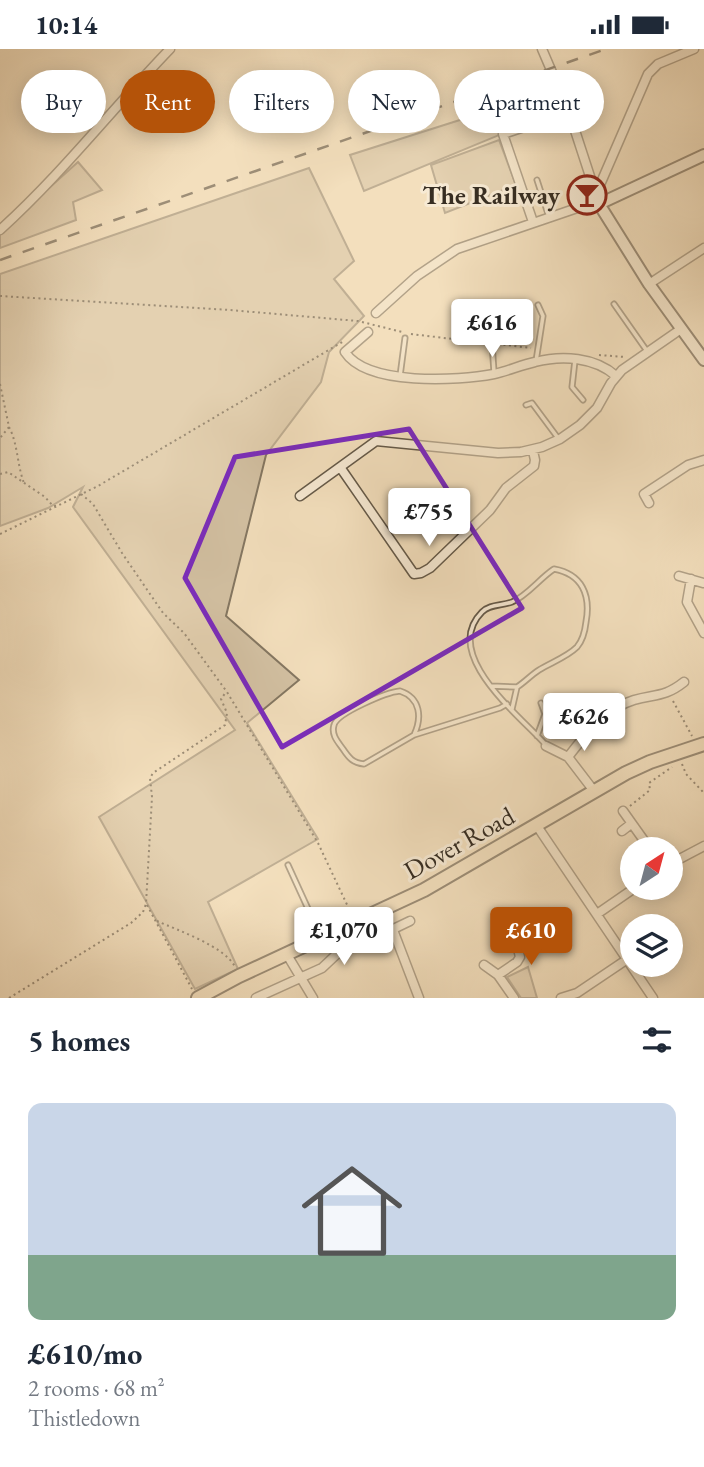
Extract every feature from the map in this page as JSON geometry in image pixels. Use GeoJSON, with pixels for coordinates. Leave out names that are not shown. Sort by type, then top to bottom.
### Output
{"type":"FeatureCollection","features":[{"type":"Feature","properties":{"kind":"main road","name":"Dover Road"},"geometry":{"type":"LineString","coordinates":[[195,994],[424,890],[626,773],[701,745]]}},
{"type":"Feature","properties":{"kind":"street"},"geometry":{"type":"LineString","coordinates":[[0,230],[93,137],[170,49]]}},
{"type":"Feature","properties":{"kind":"street"},"geometry":{"type":"LineString","coordinates":[[542,49],[551,70]]}},
{"type":"Feature","properties":{"kind":"street"},"geometry":{"type":"LineString","coordinates":[[597,199],[648,74],[658,64],[694,49]]}},
{"type":"Feature","properties":{"kind":"street"},"geometry":{"type":"LineString","coordinates":[[506,133],[503,134],[533,222]]}},
{"type":"Feature","properties":{"kind":"street"},"geometry":{"type":"LineString","coordinates":[[576,133],[597,199],[649,283],[704,361]]}},
{"type":"Feature","properties":{"kind":"street"},"geometry":{"type":"LineString","coordinates":[[376,313],[417,276],[457,249],[586,205],[704,155]]}},
{"type":"Feature","properties":{"kind":"street"},"geometry":{"type":"LineString","coordinates":[[649,283],[704,248]]}},
{"type":"Feature","properties":{"kind":"street"},"geometry":{"type":"LineString","coordinates":[[365,327],[345,352],[351,361],[378,372],[444,379],[494,374],[536,361],[575,360],[599,364],[617,376]]}},
{"type":"Feature","properties":{"kind":"street"},"geometry":{"type":"LineString","coordinates":[[300,496],[376,441],[498,453],[533,451],[560,439],[590,416],[617,376],[645,348],[681,329]]}},
{"type":"Feature","properties":{"kind":"street"},"geometry":{"type":"LineString","coordinates":[[340,467],[414,574],[430,568],[490,510],[506,488],[534,465],[533,451]]}},
{"type":"Feature","properties":{"kind":"street"},"geometry":{"type":"LineString","coordinates":[[649,503],[645,494],[688,465],[704,460]]}},
{"type":"Feature","properties":{"kind":"street"},"geometry":{"type":"LineString","coordinates":[[679,576],[703,583]]}},
{"type":"Feature","properties":{"kind":"street"},"geometry":{"type":"LineString","coordinates":[[691,579],[687,602],[704,633]]}},
{"type":"Feature","properties":{"kind":"street"},"geometry":{"type":"LineString","coordinates":[[568,757],[598,720],[613,709],[631,701],[669,694],[684,682]]}},
{"type":"Feature","properties":{"kind":"street"},"geometry":{"type":"LineString","coordinates":[[546,746],[568,757],[594,791]]}},
{"type":"Feature","properties":{"kind":"street"},"geometry":{"type":"LineString","coordinates":[[623,811],[641,837]]}},
{"type":"Feature","properties":{"kind":"street"},"geometry":{"type":"LineString","coordinates":[[622,831],[631,824]]}},
{"type":"Feature","properties":{"kind":"street"},"geometry":{"type":"LineString","coordinates":[[537,826],[620,950]]}},
{"type":"Feature","properties":{"kind":"street"},"geometry":{"type":"LineString","coordinates":[[683,858],[704,846]]}},
{"type":"Feature","properties":{"kind":"street"},"geometry":{"type":"LineString","coordinates":[[597,914],[620,898]]}},
{"type":"Feature","properties":{"kind":"street"},"geometry":{"type":"LineString","coordinates":[[256,998],[322,968],[339,953],[410,921]]}},
{"type":"Feature","properties":{"kind":"street"},"geometry":{"type":"LineString","coordinates":[[386,933],[419,998]]}},
{"type":"Feature","properties":{"kind":"street"},"geometry":{"type":"LineString","coordinates":[[498,975],[520,957],[516,940]]}},
{"type":"Feature","properties":{"kind":"street"},"geometry":{"type":"LineString","coordinates":[[286,953],[313,998]]}},
{"type":"Feature","properties":{"kind":"street"},"geometry":{"type":"LineString","coordinates":[[561,998],[577,993],[620,964]]}},
{"type":"Feature","properties":{"kind":"street"},"geometry":{"type":"LineString","coordinates":[[484,965],[498,975],[514,998]]}},
{"type":"Feature","properties":{"kind":"street"},"geometry":{"type":"LineString","coordinates":[[638,977],[653,998]]}},
{"type":"Feature","properties":{"kind":"lane"},"geometry":{"type":"LineString","coordinates":[[537,180],[549,217]]}},
{"type":"Feature","properties":{"kind":"lane"},"geometry":{"type":"LineString","coordinates":[[614,304],[645,348]]}},
{"type":"Feature","properties":{"kind":"lane"},"geometry":{"type":"LineString","coordinates":[[536,361],[543,316],[538,305]]}},
{"type":"Feature","properties":{"kind":"lane"},"geometry":{"type":"LineString","coordinates":[[494,374],[491,329],[499,322]]}},
{"type":"Feature","properties":{"kind":"lane"},"geometry":{"type":"LineString","coordinates":[[400,376],[405,338]]}},
{"type":"Feature","properties":{"kind":"lane"},"geometry":{"type":"LineString","coordinates":[[575,360],[572,387],[583,400]]}},
{"type":"Feature","properties":{"kind":"lane"},"geometry":{"type":"LineString","coordinates":[[526,405],[532,403],[560,439]]}},
{"type":"Feature","properties":{"kind":"lane"},"geometry":{"type":"LineString","coordinates":[[512,709],[517,687],[536,672],[571,653],[579,646],[584,636],[588,599],[577,577],[566,571],[554,569],[511,602],[494,605],[483,611],[473,623],[471,638],[472,658],[491,686],[508,704],[512,709],[546,746]]}},
{"type":"Feature","properties":{"kind":"lane"},"geometry":{"type":"LineString","coordinates":[[491,686],[517,687]]}},
{"type":"Feature","properties":{"kind":"lane"},"geometry":{"type":"LineString","coordinates":[[414,734],[420,720],[418,709],[411,698],[400,691],[337,718],[334,726],[334,736],[357,764],[370,762],[414,734],[508,704]]}},
{"type":"Feature","properties":{"kind":"lane"},"geometry":{"type":"LineString","coordinates":[[537,736],[545,714],[541,703]]}},
{"type":"Feature","properties":{"kind":"lane"},"geometry":{"type":"LineString","coordinates":[[288,865],[321,937]]}},
{"type":"Feature","properties":{"kind":"path"},"geometry":{"type":"LineString","coordinates":[[0,296],[229,310],[538,349]]}},
{"type":"Feature","properties":{"kind":"path"},"geometry":{"type":"LineString","coordinates":[[365,327],[376,313]]}},
{"type":"Feature","properties":{"kind":"path"},"geometry":{"type":"LineString","coordinates":[[0,534],[98,487],[217,414],[346,340]]}},
{"type":"Feature","properties":{"kind":"path"},"geometry":{"type":"LineString","coordinates":[[595,355],[624,357],[645,348]]}},
{"type":"Feature","properties":{"kind":"path"},"geometry":{"type":"LineString","coordinates":[[0,384],[24,483]]}},
{"type":"Feature","properties":{"kind":"path"},"geometry":{"type":"LineString","coordinates":[[0,438],[9,427]]}},
{"type":"Feature","properties":{"kind":"path"},"geometry":{"type":"LineString","coordinates":[[0,474],[8,472],[45,497],[53,506],[58,506]]}},
{"type":"Feature","properties":{"kind":"path"},"geometry":{"type":"LineString","coordinates":[[81,494],[93,504],[163,613],[184,633],[227,692],[318,843],[355,921]]}},
{"type":"Feature","properties":{"kind":"path"},"geometry":{"type":"LineString","coordinates":[[9,998],[131,923],[143,912],[146,904],[152,797],[150,779],[153,773],[225,725],[227,719],[221,699],[227,692]]}},
{"type":"Feature","properties":{"kind":"path"},"geometry":{"type":"LineString","coordinates":[[669,694],[701,745]]}},
{"type":"Feature","properties":{"kind":"path"},"geometry":{"type":"LineString","coordinates":[[680,752],[686,774],[704,793]]}},
{"type":"Feature","properties":{"kind":"path"},"geometry":{"type":"LineString","coordinates":[[623,811],[650,790],[649,783],[671,768]]}},
{"type":"Feature","properties":{"kind":"path"},"geometry":{"type":"LineString","coordinates":[[146,904],[195,994]]}},
{"type":"Feature","properties":{"kind":"path"},"geometry":{"type":"LineString","coordinates":[[143,912],[152,915]]}},
{"type":"Feature","properties":{"kind":"path"},"geometry":{"type":"LineString","coordinates":[[156,921],[194,937],[228,957],[239,975]]}},
{"type":"Feature","properties":{"kind":"highlighted area"},"geometry":{"type":"Polygon","coordinates":[[[409,429],[522,608],[282,747],[185,578],[235,457],[409,429]]]}},
{"type":"Feature","properties":{"kind":"shaded area"},"geometry":{"type":"Polygon","coordinates":[[[454,122],[454,133],[504,133],[364,191],[350,155],[419,133],[440,133],[440,126],[454,122]]]}},
{"type":"Feature","properties":{"kind":"shaded area"},"geometry":{"type":"Polygon","coordinates":[[[499,140],[516,185],[445,213],[431,165],[499,140]]]}},
{"type":"Feature","properties":{"kind":"shaded area"},"geometry":{"type":"Polygon","coordinates":[[[78,162],[102,190],[73,202],[76,220],[0,248],[0,232],[78,162]]]}},
{"type":"Feature","properties":{"kind":"shaded area"},"geometry":{"type":"Polygon","coordinates":[[[309,168],[354,261],[334,279],[364,316],[329,352],[321,382],[266,455],[226,616],[299,680],[247,723],[318,839],[208,902],[238,969],[195,989],[99,817],[235,730],[73,507],[83,487],[48,508],[0,526],[0,274],[309,168]]]}},
{"type":"Feature","properties":{"kind":"shaded area"},"geometry":{"type":"Polygon","coordinates":[[[528,967],[537,998],[521,998],[507,977],[528,967]]]}},
{"type":"Feature","properties":{"kind":"railway"},"geometry":{"type":"LineString","coordinates":[[0,260],[606,49]]}},
{"type":"Feature","properties":{"kind":"place","name":"The Railway"},"geometry":{"type":"Point","coordinates":[587,195]}}]}
